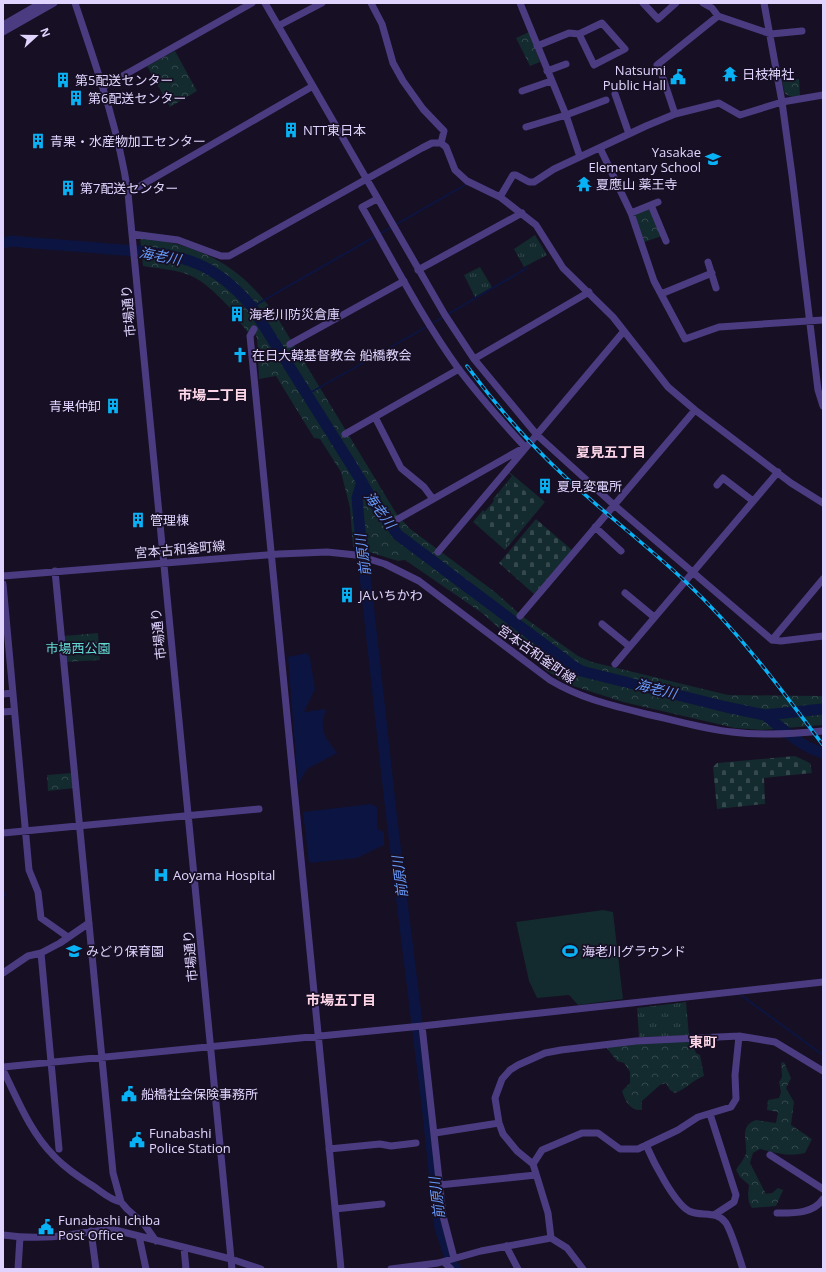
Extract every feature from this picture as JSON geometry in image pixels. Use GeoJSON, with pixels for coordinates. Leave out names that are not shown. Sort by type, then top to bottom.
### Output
{"type":"FeatureCollection","features":[{"type":"Feature","properties":{"kind":"street"},"geometry":{"type":"LineString","coordinates":[[3,25],[41,3]]}},
{"type":"Feature","properties":{"kind":"street"},"geometry":{"type":"LineString","coordinates":[[3,32],[54,3]]}},
{"type":"Feature","properties":{"kind":"street","name":"市場通り"},"geometry":{"type":"LineString","coordinates":[[75,3],[103,87],[120,145],[128,193],[232,1269]]}},
{"type":"Feature","properties":{"kind":"street"},"geometry":{"type":"LineString","coordinates":[[103,87],[252,3]]}},
{"type":"Feature","properties":{"kind":"street"},"geometry":{"type":"LineString","coordinates":[[265,3],[445,315],[474,360],[537,435],[614,505],[772,640],[781,641],[823,636]]}},
{"type":"Feature","properties":{"kind":"street"},"geometry":{"type":"LineString","coordinates":[[278,26],[322,3]]}},
{"type":"Feature","properties":{"kind":"street"},"geometry":{"type":"LineString","coordinates":[[371,3],[382,24],[393,64],[423,110],[444,130],[440,143]]}},
{"type":"Feature","properties":{"kind":"street"},"geometry":{"type":"LineString","coordinates":[[520,3],[566,115],[580,157]]}},
{"type":"Feature","properties":{"kind":"street"},"geometry":{"type":"LineString","coordinates":[[644,3],[658,19],[676,3]]}},
{"type":"Feature","properties":{"kind":"street"},"geometry":{"type":"LineString","coordinates":[[703,3],[712,8],[718,16],[771,34],[802,31]]}},
{"type":"Feature","properties":{"kind":"street"},"geometry":{"type":"LineString","coordinates":[[764,3],[771,34],[782,102],[811,320],[820,375],[818,390],[823,406]]}},
{"type":"Feature","properties":{"kind":"street"},"geometry":{"type":"LineString","coordinates":[[675,114],[662,75],[657,65],[718,16]]}},
{"type":"Feature","properties":{"kind":"street"},"geometry":{"type":"LineString","coordinates":[[537,46],[569,33],[580,34],[602,23],[625,49],[594,64],[580,34]]}},
{"type":"Feature","properties":{"kind":"street"},"geometry":{"type":"LineString","coordinates":[[547,71],[566,64]]}},
{"type":"Feature","properties":{"kind":"street"},"geometry":{"type":"LineString","coordinates":[[522,91],[551,81]]}},
{"type":"Feature","properties":{"kind":"street"},"geometry":{"type":"LineString","coordinates":[[128,193],[313,86]]}},
{"type":"Feature","properties":{"kind":"street"},"geometry":{"type":"LineString","coordinates":[[615,94],[629,134]]}},
{"type":"Feature","properties":{"kind":"street"},"geometry":{"type":"LineString","coordinates":[[500,197],[513,175],[516,175],[529,182],[534,182],[554,169],[675,114],[719,103],[740,115],[782,102],[823,95]]}},
{"type":"Feature","properties":{"kind":"street"},"geometry":{"type":"LineString","coordinates":[[526,127],[566,115],[606,100]]}},
{"type":"Feature","properties":{"kind":"street"},"geometry":{"type":"LineString","coordinates":[[132,234],[178,240],[221,256],[229,256],[428,145],[440,143],[446,147],[455,170],[467,181],[500,197],[536,225],[563,268],[613,317],[663,381],[695,410],[798,488],[823,503]]}},
{"type":"Feature","properties":{"kind":"street"},"geometry":{"type":"LineString","coordinates":[[600,148],[631,213],[645,252],[648,266],[685,339],[719,327],[823,320]]}},
{"type":"Feature","properties":{"kind":"street"},"geometry":{"type":"LineString","coordinates":[[377,199],[362,207],[428,322],[458,369],[525,447]]}},
{"type":"Feature","properties":{"kind":"street"},"geometry":{"type":"LineString","coordinates":[[631,213],[658,202]]}},
{"type":"Feature","properties":{"kind":"street"},"geometry":{"type":"LineString","coordinates":[[651,205],[666,240]]}},
{"type":"Feature","properties":{"kind":"street"},"geometry":{"type":"LineString","coordinates":[[418,270],[522,213]]}},
{"type":"Feature","properties":{"kind":"street"},"geometry":{"type":"LineString","coordinates":[[708,262],[716,288]]}},
{"type":"Feature","properties":{"kind":"street"},"geometry":{"type":"LineString","coordinates":[[661,294],[712,273]]}},
{"type":"Feature","properties":{"kind":"street"},"geometry":{"type":"LineString","coordinates":[[290,344],[404,281]]}},
{"type":"Feature","properties":{"kind":"street"},"geometry":{"type":"LineString","coordinates":[[474,360],[589,292]]}},
{"type":"Feature","properties":{"kind":"street"},"geometry":{"type":"LineString","coordinates":[[254,329],[250,336],[270,554],[341,1269]]}},
{"type":"Feature","properties":{"kind":"street"},"geometry":{"type":"LineString","coordinates":[[438,552],[624,331]]}},
{"type":"Feature","properties":{"kind":"street"},"geometry":{"type":"LineString","coordinates":[[345,434],[458,369]]}},
{"type":"Feature","properties":{"kind":"street"},"geometry":{"type":"LineString","coordinates":[[520,616],[695,410]]}},
{"type":"Feature","properties":{"kind":"street"},"geometry":{"type":"LineString","coordinates":[[374,417],[401,468],[424,487],[433,499]]}},
{"type":"Feature","properties":{"kind":"street"},"geometry":{"type":"LineString","coordinates":[[398,518],[525,447]]}},
{"type":"Feature","properties":{"kind":"street"},"geometry":{"type":"LineString","coordinates":[[615,664],[778,472]]}},
{"type":"Feature","properties":{"kind":"street"},"geometry":{"type":"LineString","coordinates":[[717,485],[723,478],[753,501]]}},
{"type":"Feature","properties":{"kind":"street"},"geometry":{"type":"LineString","coordinates":[[595,527],[621,551]]}},
{"type":"Feature","properties":{"kind":"street","name":"宮本古和釜町線"},"geometry":{"type":"LineString","coordinates":[[3,576],[270,554],[327,552],[358,556],[399,570],[419,581],[550,680],[573,693],[594,701],[707,728],[732,732],[795,734],[823,731]]}},
{"type":"Feature","properties":{"kind":"street"},"geometry":{"type":"LineString","coordinates":[[55,571],[78,826],[89,923],[113,1173],[121,1202],[144,1224],[156,1241]]}},
{"type":"Feature","properties":{"kind":"street"},"geometry":{"type":"LineString","coordinates":[[772,640],[823,579]]}},
{"type":"Feature","properties":{"kind":"street"},"geometry":{"type":"LineString","coordinates":[[3,584],[29,870],[38,892],[41,918],[68,937]]}},
{"type":"Feature","properties":{"kind":"street"},"geometry":{"type":"LineString","coordinates":[[625,593],[654,617]]}},
{"type":"Feature","properties":{"kind":"street"},"geometry":{"type":"LineString","coordinates":[[602,624],[629,646]]}},
{"type":"Feature","properties":{"kind":"street"},"geometry":{"type":"LineString","coordinates":[[3,694],[13,693]]}},
{"type":"Feature","properties":{"kind":"street"},"geometry":{"type":"LineString","coordinates":[[3,712],[14,711]]}},
{"type":"Feature","properties":{"kind":"street"},"geometry":{"type":"LineString","coordinates":[[3,833],[259,809]]}},
{"type":"Feature","properties":{"kind":"street"},"geometry":{"type":"LineString","coordinates":[[3,973],[28,956],[41,953],[89,923]]}},
{"type":"Feature","properties":{"kind":"street"},"geometry":{"type":"LineString","coordinates":[[41,953],[59,1149]]}},
{"type":"Feature","properties":{"kind":"street"},"geometry":{"type":"LineString","coordinates":[[3,1067],[421,1026],[823,982]]}},
{"type":"Feature","properties":{"kind":"street"},"geometry":{"type":"LineString","coordinates":[[421,1026],[435,1133],[439,1185],[451,1269]]}},
{"type":"Feature","properties":{"kind":"street"},"geometry":{"type":"LineString","coordinates":[[551,1238],[548,1213],[533,1164],[517,1152],[504,1134],[499,1122],[495,1098],[502,1080],[510,1070],[518,1065],[528,1059],[545,1053],[636,1041],[739,1036],[775,1042],[823,1070]]}},
{"type":"Feature","properties":{"kind":"street"},"geometry":{"type":"LineString","coordinates":[[533,1164],[542,1150],[582,1133],[598,1133],[620,1149],[638,1149],[678,1130],[698,1117],[731,1107],[736,1099],[735,1075],[739,1036]]}},
{"type":"Feature","properties":{"kind":"street"},"geometry":{"type":"LineString","coordinates":[[3,1070],[17,1102],[38,1136],[54,1157],[76,1175],[114,1201],[121,1202]]}},
{"type":"Feature","properties":{"kind":"street"},"geometry":{"type":"LineString","coordinates":[[710,1114],[736,1195],[734,1202],[714,1216]]}},
{"type":"Feature","properties":{"kind":"street"},"geometry":{"type":"LineString","coordinates":[[435,1133],[473,1128],[499,1122]]}},
{"type":"Feature","properties":{"kind":"street"},"geometry":{"type":"LineString","coordinates":[[329,1149],[380,1144],[391,1146],[416,1143]]}},
{"type":"Feature","properties":{"kind":"street"},"geometry":{"type":"LineString","coordinates":[[646,1145],[656,1166],[680,1203],[690,1211],[718,1216],[726,1223],[743,1269]]}},
{"type":"Feature","properties":{"kind":"street"},"geometry":{"type":"LineString","coordinates":[[770,1155],[823,1189]]}},
{"type":"Feature","properties":{"kind":"street"},"geometry":{"type":"LineString","coordinates":[[439,1185],[536,1175]]}},
{"type":"Feature","properties":{"kind":"street"},"geometry":{"type":"LineString","coordinates":[[777,1213],[799,1213],[818,1206],[823,1199]]}},
{"type":"Feature","properties":{"kind":"street"},"geometry":{"type":"LineString","coordinates":[[335,1209],[382,1204]]}},
{"type":"Feature","properties":{"kind":"street"},"geometry":{"type":"LineString","coordinates":[[3,1235],[20,1237],[54,1237],[91,1230],[115,1230],[230,1259],[262,1269]]}},
{"type":"Feature","properties":{"kind":"street"},"geometry":{"type":"LineString","coordinates":[[91,1230],[96,1269]]}},
{"type":"Feature","properties":{"kind":"street"},"geometry":{"type":"LineString","coordinates":[[140,1236],[146,1269]]}},
{"type":"Feature","properties":{"kind":"street"},"geometry":{"type":"LineString","coordinates":[[18,1269],[20,1237]]}},
{"type":"Feature","properties":{"kind":"street"},"geometry":{"type":"LineString","coordinates":[[391,1269],[449,1260],[506,1246],[551,1238],[567,1248],[583,1269]]}},
{"type":"Feature","properties":{"kind":"street"},"geometry":{"type":"LineString","coordinates":[[506,1246],[518,1269]]}},
{"type":"Feature","properties":{"kind":"street"},"geometry":{"type":"LineString","coordinates":[[184,1248],[186,1269]]}},
{"type":"Feature","properties":{"kind":"green space"},"geometry":{"type":"Polygon","coordinates":[[[529,32],[540,62],[530,66],[516,38],[529,32]]]}},
{"type":"Feature","properties":{"kind":"green space"},"geometry":{"type":"Polygon","coordinates":[[[175,51],[197,91],[170,107],[147,66],[175,51]]]}},
{"type":"Feature","properties":{"kind":"green space"},"geometry":{"type":"Polygon","coordinates":[[[799,79],[800,96],[792,97],[785,94],[782,81],[799,79]]]}},
{"type":"Feature","properties":{"kind":"green space"},"geometry":{"type":"Polygon","coordinates":[[[650,207],[662,236],[644,242],[634,215],[650,207]]]}},
{"type":"Feature","properties":{"kind":"green space"},"geometry":{"type":"Polygon","coordinates":[[[535,235],[547,255],[524,267],[514,249],[535,235]]]}},
{"type":"Feature","properties":{"kind":"green space"},"geometry":{"type":"Polygon","coordinates":[[[140,237],[184,246],[203,253],[221,262],[237,273],[252,287],[280,322],[396,513],[409,528],[495,592],[522,616],[578,656],[592,662],[728,695],[823,696],[823,725],[762,730],[735,728],[623,702],[567,684],[546,670],[482,613],[405,560],[398,561],[353,547],[350,508],[341,472],[320,439],[314,438],[276,376],[259,379],[257,338],[253,330],[249,334],[232,310],[201,281],[178,271],[143,266],[140,237]]]}},
{"type":"Feature","properties":{"kind":"green space"},"geometry":{"type":"Polygon","coordinates":[[[480,267],[492,287],[475,297],[464,275],[480,267]]]}},
{"type":"Feature","properties":{"kind":"green space"},"geometry":{"type":"Polygon","coordinates":[[[508,471],[545,502],[505,550],[473,522],[483,510],[485,512],[494,501],[493,499],[512,476],[507,472],[508,471]]]}},
{"type":"Feature","properties":{"kind":"green space"},"geometry":{"type":"Polygon","coordinates":[[[512,480],[540,504],[504,546],[476,522],[512,480]]]}},
{"type":"Feature","properties":{"kind":"green space"},"geometry":{"type":"Polygon","coordinates":[[[536,519],[572,550],[534,594],[499,563],[536,519]]]}},
{"type":"Feature","properties":{"kind":"green space","name":"市場西公園"},"geometry":{"type":"Polygon","coordinates":[[[98,633],[100,660],[66,662],[64,636],[98,633]]]}},
{"type":"Feature","properties":{"kind":"green space"},"geometry":{"type":"Polygon","coordinates":[[[795,756],[810,763],[812,773],[764,778],[765,804],[717,809],[713,767],[717,763],[795,756]]]}},
{"type":"Feature","properties":{"kind":"green space"},"geometry":{"type":"Polygon","coordinates":[[[72,773],[74,788],[48,791],[47,775],[72,773]]]}},
{"type":"Feature","properties":{"kind":"green space","name":"海老川グラウンド"},"geometry":{"type":"Polygon","coordinates":[[[603,910],[613,912],[623,999],[578,1005],[569,995],[537,998],[529,981],[516,922],[603,910]]]}},
{"type":"Feature","properties":{"kind":"green space"},"geometry":{"type":"Polygon","coordinates":[[[686,1002],[689,1036],[639,1037],[637,1008],[686,1002]]]}},
{"type":"Feature","properties":{"kind":"green space"},"geometry":{"type":"Polygon","coordinates":[[[692,1041],[696,1053],[700,1055],[704,1076],[675,1093],[670,1090],[666,1083],[660,1085],[642,1101],[642,1110],[631,1107],[622,1091],[630,1083],[630,1072],[624,1063],[617,1061],[606,1047],[635,1043],[692,1041]]]}},
{"type":"Feature","properties":{"kind":"green space"},"geometry":{"type":"Polygon","coordinates":[[[784,1062],[791,1078],[786,1088],[794,1102],[791,1125],[812,1139],[805,1153],[788,1155],[760,1149],[753,1153],[750,1163],[766,1194],[772,1193],[778,1188],[783,1190],[776,1206],[752,1208],[748,1195],[749,1185],[740,1177],[736,1170],[746,1153],[745,1134],[747,1126],[756,1120],[776,1123],[778,1112],[767,1110],[768,1100],[779,1098],[781,1092],[779,1082],[782,1077],[781,1063],[784,1062]]]}},
{"type":"Feature","properties":{"kind":"shaded area"},"geometry":{"type":"Polygon","coordinates":[[[307,653],[310,658],[315,689],[304,712],[326,709],[323,723],[324,733],[337,753],[307,769],[298,784],[288,657],[307,653]]]}},
{"type":"Feature","properties":{"kind":"shaded area"},"geometry":{"type":"Polygon","coordinates":[[[371,804],[377,807],[377,829],[384,832],[384,845],[357,858],[309,863],[303,812],[371,804]]]}},
{"type":"Feature","properties":{"kind":"waterway"},"geometry":{"type":"LineString","coordinates":[[252,307],[465,185]]}},
{"type":"Feature","properties":{"kind":"waterway","name":"海老川"},"geometry":{"type":"LineString","coordinates":[[3,243],[11,241],[142,251],[187,260],[206,268],[220,277],[234,288],[252,307],[372,500],[398,535],[581,671],[726,707],[765,715],[823,709]]}},
{"type":"Feature","properties":{"kind":"waterway"},"geometry":{"type":"LineString","coordinates":[[431,324],[527,268]]}},
{"type":"Feature","properties":{"kind":"waterway"},"geometry":{"type":"LineString","coordinates":[[308,394],[428,326]]}},
{"type":"Feature","properties":{"kind":"waterway","name":"前原川"},"geometry":{"type":"LineString","coordinates":[[362,482],[357,498],[359,521],[391,812],[428,1113],[440,1228],[453,1266],[456,1269]]}},
{"type":"Feature","properties":{"kind":"waterway"},"geometry":{"type":"LineString","coordinates":[[765,715],[785,732],[800,742],[823,753]]}},
{"type":"Feature","properties":{"kind":"waterway"},"geometry":{"type":"LineString","coordinates":[[3,893],[5,894],[3,898]]}},
{"type":"Feature","properties":{"kind":"waterway"},"geometry":{"type":"LineString","coordinates":[[742,996],[823,1055]]}},
{"type":"Feature","properties":{"kind":"railway"},"geometry":{"type":"LineString","coordinates":[[467,366],[511,421],[547,460],[707,602],[742,641],[823,745]]}},
{"type":"Feature","properties":{"kind":"place","name":"日枝神社"},"geometry":{"type":"Point","coordinates":[730,74]}},
{"type":"Feature","properties":{"kind":"place","name":"Natsumi Public Hall"},"geometry":{"type":"Point","coordinates":[678,77]}},
{"type":"Feature","properties":{"kind":"place","name":"第5配送センター"},"geometry":{"type":"Point","coordinates":[63,80]}},
{"type":"Feature","properties":{"kind":"place","name":"第6配送センター"},"geometry":{"type":"Point","coordinates":[76,98]}},
{"type":"Feature","properties":{"kind":"place","name":"NTT東日本"},"geometry":{"type":"Point","coordinates":[291,130]}},
{"type":"Feature","properties":{"kind":"place","name":"青果・水産物加工センター"},"geometry":{"type":"Point","coordinates":[38,141]}},
{"type":"Feature","properties":{"kind":"place","name":"Yasakae Elementary School"},"geometry":{"type":"Point","coordinates":[713,159]}},
{"type":"Feature","properties":{"kind":"place","name":"夏應山 薬王寺"},"geometry":{"type":"Point","coordinates":[584,184]}},
{"type":"Feature","properties":{"kind":"place","name":"第7配送センター"},"geometry":{"type":"Point","coordinates":[68,188]}},
{"type":"Feature","properties":{"kind":"place","name":"海老川防災倉庫"},"geometry":{"type":"Point","coordinates":[237,314]}},
{"type":"Feature","properties":{"kind":"place","name":"在日大韓基督教会 船橋教会"},"geometry":{"type":"Point","coordinates":[240,355]}},
{"type":"Feature","properties":{"kind":"place","name":"青果仲卸"},"geometry":{"type":"Point","coordinates":[113,406]}},
{"type":"Feature","properties":{"kind":"place","name":"夏見変電所"},"geometry":{"type":"Point","coordinates":[545,486]}},
{"type":"Feature","properties":{"kind":"place","name":"管理棟"},"geometry":{"type":"Point","coordinates":[138,520]}},
{"type":"Feature","properties":{"kind":"place","name":"JAいちかわ"},"geometry":{"type":"Point","coordinates":[347,595]}},
{"type":"Feature","properties":{"kind":"place","name":"Aoyama Hospital"},"geometry":{"type":"Point","coordinates":[161,875]}},
{"type":"Feature","properties":{"kind":"place","name":"みどり保育園"},"geometry":{"type":"Point","coordinates":[74,951]}},
{"type":"Feature","properties":{"kind":"place","name":"海老川グラウンド"},"geometry":{"type":"Point","coordinates":[570,951]}},
{"type":"Feature","properties":{"kind":"place","name":"船橋社会保険事務所"},"geometry":{"type":"Point","coordinates":[129,1094]}},
{"type":"Feature","properties":{"kind":"place","name":"Funabashi Police Station"},"geometry":{"type":"Point","coordinates":[137,1140]}},
{"type":"Feature","properties":{"kind":"place","name":"Funabashi Ichiba Post Office"},"geometry":{"type":"Point","coordinates":[46,1227]}},
{"type":"Feature","properties":{"kind":"district","name":"市場二丁目"},"geometry":{"type":"Point","coordinates":[213,395]}},
{"type":"Feature","properties":{"kind":"district","name":"夏見五丁目"},"geometry":{"type":"Point","coordinates":[611,452]}},
{"type":"Feature","properties":{"kind":"district","name":"市場五丁目"},"geometry":{"type":"Point","coordinates":[341,1000]}},
{"type":"Feature","properties":{"kind":"district","name":"東町"},"geometry":{"type":"Point","coordinates":[703,1042]}}]}
